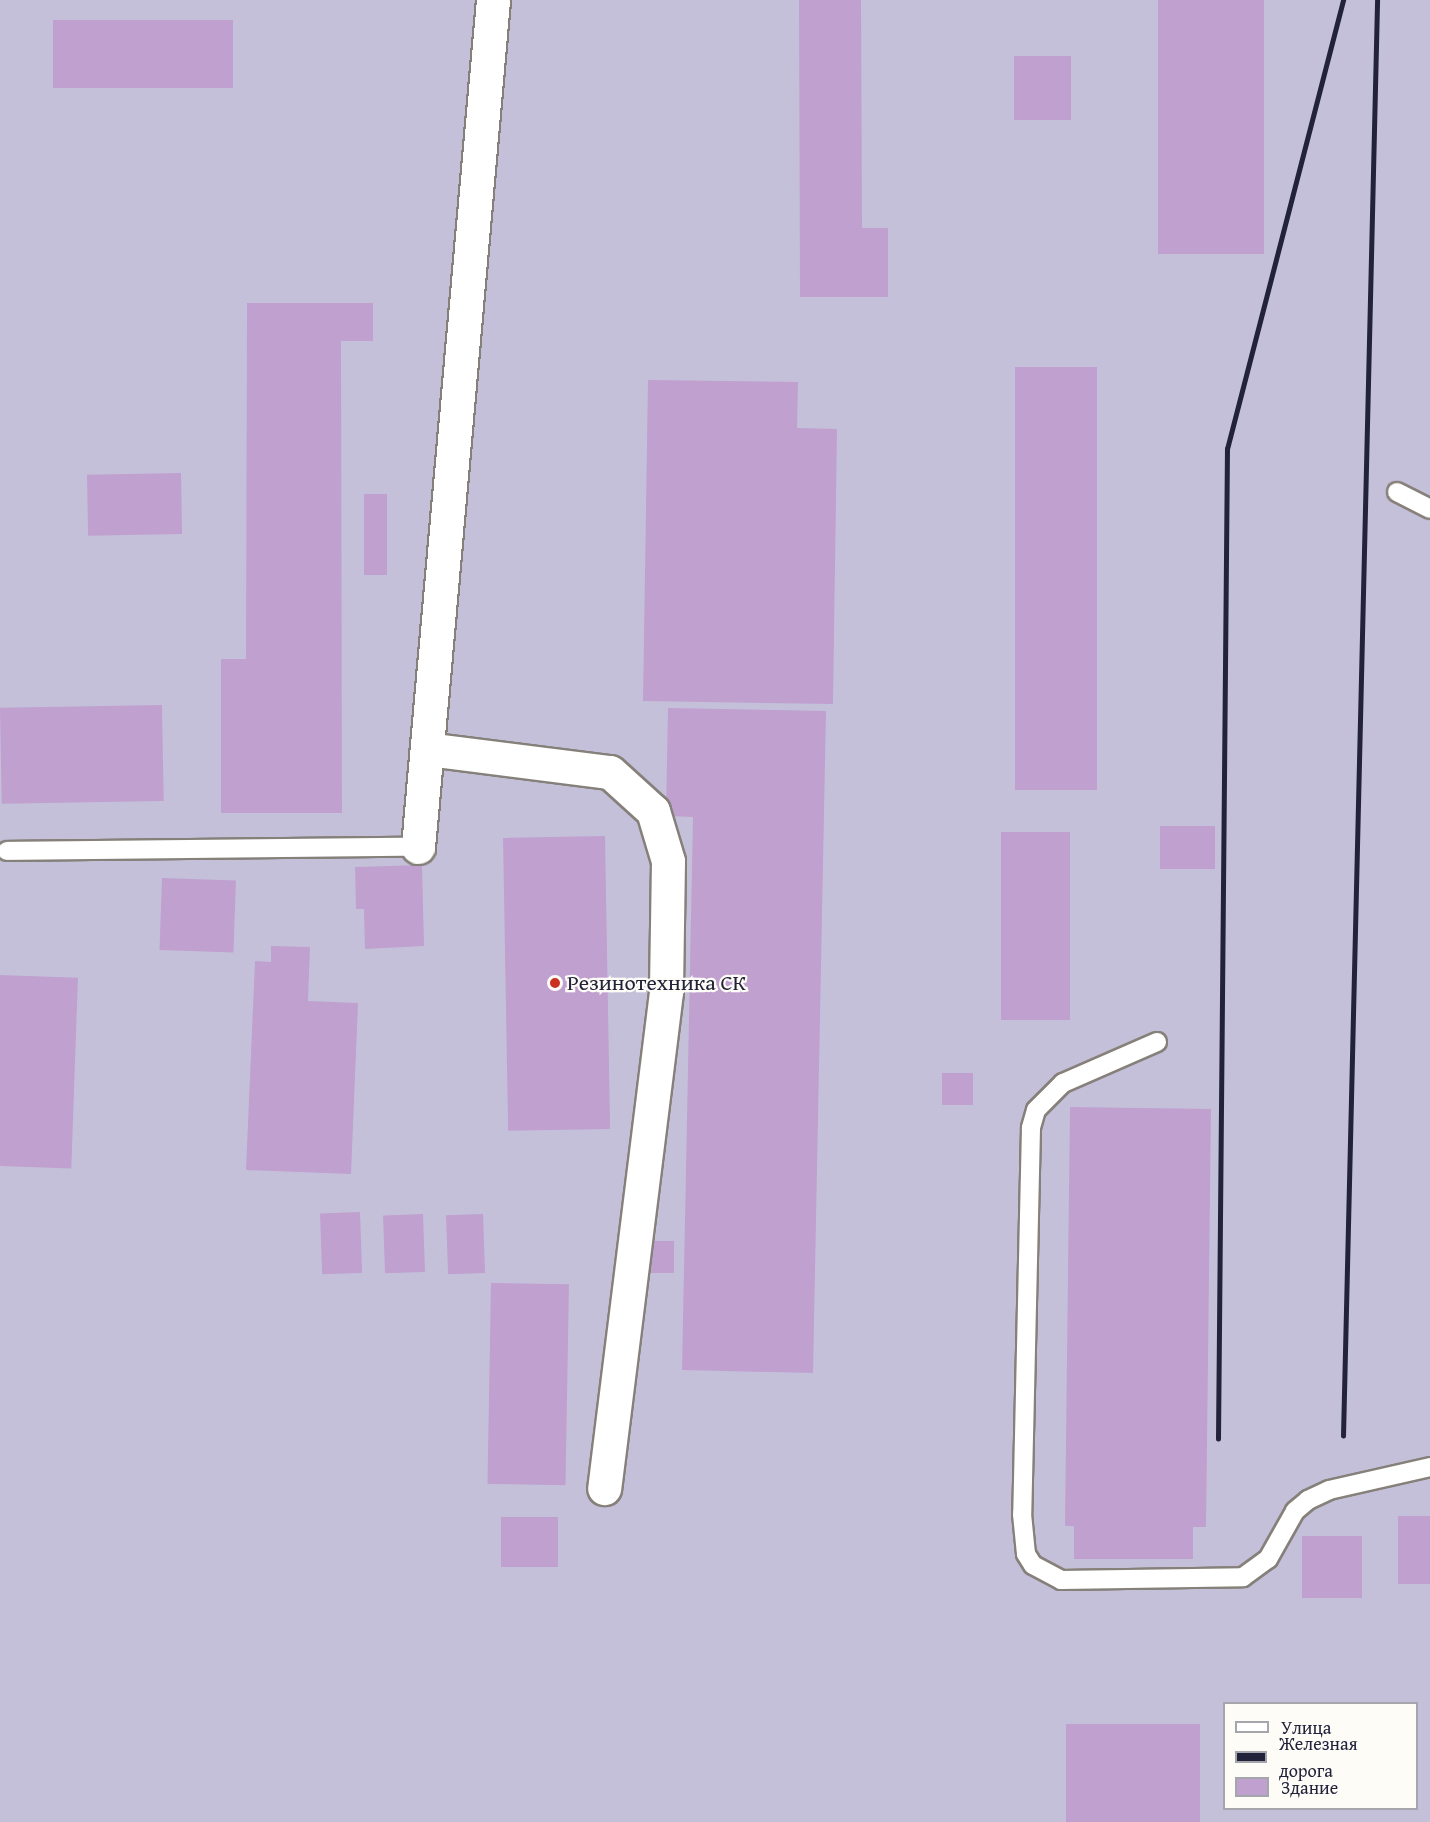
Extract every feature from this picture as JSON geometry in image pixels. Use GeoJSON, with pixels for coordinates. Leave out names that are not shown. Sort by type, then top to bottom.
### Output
{"type":"FeatureCollection","features":[{"type":"Feature","properties":{"kind":"street"},"geometry":{"type":"LineString","coordinates":[[418,847],[493,0]]}},
{"type":"Feature","properties":{"kind":"street"},"geometry":{"type":"LineString","coordinates":[[427,749],[610,772],[653,811],[668,861],[666,992],[604,1488]]}},
{"type":"Feature","properties":{"kind":"lane"},"geometry":{"type":"LineString","coordinates":[[1397,492],[1430,509]]}},
{"type":"Feature","properties":{"kind":"lane"},"geometry":{"type":"LineString","coordinates":[[7,851],[418,847]]}},
{"type":"Feature","properties":{"kind":"lane"},"geometry":{"type":"LineString","coordinates":[[1157,1042],[1063,1083],[1036,1110],[1031,1128],[1022,1514],[1026,1554],[1033,1565],[1061,1580],[1242,1577],[1268,1560],[1295,1511],[1308,1500],[1329,1490],[1430,1467]]}},
{"type":"Feature","properties":{"kind":"shaded area"},"geometry":{"type":"Polygon","coordinates":[[[0,0],[1430,0],[1430,1822],[0,1822],[0,0]]]}},
{"type":"Feature","properties":{"kind":"building"},"geometry":{"type":"Polygon","coordinates":[[[799,0],[861,0],[862,228],[888,228],[888,297],[800,297],[799,0]]]}},
{"type":"Feature","properties":{"kind":"building"},"geometry":{"type":"Polygon","coordinates":[[[1158,0],[1264,0],[1264,254],[1158,254],[1158,0]]]}},
{"type":"Feature","properties":{"kind":"building"},"geometry":{"type":"Polygon","coordinates":[[[53,20],[233,20],[233,88],[53,88],[53,20]]]}},
{"type":"Feature","properties":{"kind":"building"},"geometry":{"type":"Polygon","coordinates":[[[1014,56],[1071,56],[1071,120],[1014,120],[1014,56]]]}},
{"type":"Feature","properties":{"kind":"building"},"geometry":{"type":"Polygon","coordinates":[[[247,303],[373,303],[373,341],[341,341],[342,813],[221,813],[221,659],[246,659],[247,303]]]}},
{"type":"Feature","properties":{"kind":"building"},"geometry":{"type":"Polygon","coordinates":[[[1015,367],[1097,367],[1097,790],[1015,790],[1015,367]]]}},
{"type":"Feature","properties":{"kind":"building"},"geometry":{"type":"Polygon","coordinates":[[[648,380],[798,382],[797,428],[837,429],[833,704],[643,701],[648,380]]]}},
{"type":"Feature","properties":{"kind":"building"},"geometry":{"type":"Polygon","coordinates":[[[181,473],[182,534],[88,536],[87,475],[181,473]]]}},
{"type":"Feature","properties":{"kind":"building"},"geometry":{"type":"Polygon","coordinates":[[[364,494],[387,494],[387,575],[364,575],[364,494]]]}},
{"type":"Feature","properties":{"kind":"building"},"geometry":{"type":"Polygon","coordinates":[[[162,705],[164,801],[2,804],[0,708],[162,705]]]}},
{"type":"Feature","properties":{"kind":"building"},"geometry":{"type":"Polygon","coordinates":[[[668,708],[826,711],[813,1373],[682,1370],[693,817],[666,816],[668,708]]]}},
{"type":"Feature","properties":{"kind":"building"},"geometry":{"type":"Polygon","coordinates":[[[1160,826],[1215,826],[1215,869],[1160,869],[1160,826]]]}},
{"type":"Feature","properties":{"kind":"building"},"geometry":{"type":"Polygon","coordinates":[[[1001,832],[1070,832],[1070,1020],[1001,1020],[1001,832]]]}},
{"type":"Feature","properties":{"kind":"building","name":"Резинотехника СК"},"geometry":{"type":"Polygon","coordinates":[[[605,836],[610,1129],[508,1131],[503,838],[605,836]]]}},
{"type":"Feature","properties":{"kind":"building"},"geometry":{"type":"Polygon","coordinates":[[[422,865],[424,946],[365,949],[364,909],[356,909],[355,867],[422,865]]]}},
{"type":"Feature","properties":{"kind":"building"},"geometry":{"type":"Polygon","coordinates":[[[162,878],[236,881],[233,953],[159,950],[162,878]]]}},
{"type":"Feature","properties":{"kind":"building"},"geometry":{"type":"Polygon","coordinates":[[[271,946],[310,947],[308,1001],[358,1003],[351,1174],[246,1170],[255,961],[271,962],[271,946]]]}},
{"type":"Feature","properties":{"kind":"building"},"geometry":{"type":"Polygon","coordinates":[[[0,975],[78,978],[71,1169],[0,1166],[0,975]]]}},
{"type":"Feature","properties":{"kind":"building"},"geometry":{"type":"Polygon","coordinates":[[[942,1073],[973,1073],[973,1105],[942,1105],[942,1073]]]}},
{"type":"Feature","properties":{"kind":"building"},"geometry":{"type":"Polygon","coordinates":[[[1070,1107],[1211,1109],[1206,1527],[1193,1527],[1193,1559],[1074,1559],[1074,1526],[1065,1526],[1070,1107]]]}},
{"type":"Feature","properties":{"kind":"building"},"geometry":{"type":"Polygon","coordinates":[[[360,1212],[362,1273],[322,1274],[320,1213],[360,1212]]]}},
{"type":"Feature","properties":{"kind":"building"},"geometry":{"type":"Polygon","coordinates":[[[423,1214],[425,1272],[385,1273],[383,1215],[423,1214]]]}},
{"type":"Feature","properties":{"kind":"building"},"geometry":{"type":"Polygon","coordinates":[[[483,1214],[485,1273],[448,1274],[446,1215],[483,1214]]]}},
{"type":"Feature","properties":{"kind":"building"},"geometry":{"type":"Polygon","coordinates":[[[643,1241],[674,1241],[674,1273],[643,1273],[643,1241]]]}},
{"type":"Feature","properties":{"kind":"building"},"geometry":{"type":"Polygon","coordinates":[[[491,1283],[569,1284],[565,1485],[487,1484],[491,1283]]]}},
{"type":"Feature","properties":{"kind":"building"},"geometry":{"type":"Polygon","coordinates":[[[1398,1516],[1430,1516],[1430,1584],[1398,1584],[1398,1516]]]}},
{"type":"Feature","properties":{"kind":"building"},"geometry":{"type":"Polygon","coordinates":[[[501,1517],[558,1517],[558,1567],[501,1567],[501,1517]]]}},
{"type":"Feature","properties":{"kind":"building"},"geometry":{"type":"Polygon","coordinates":[[[1302,1536],[1362,1536],[1362,1598],[1302,1598],[1302,1536]]]}},
{"type":"Feature","properties":{"kind":"building"},"geometry":{"type":"Polygon","coordinates":[[[1066,1724],[1200,1724],[1200,1822],[1066,1822],[1066,1724]]]}},
{"type":"Feature","properties":{"kind":"railway"},"geometry":{"type":"LineString","coordinates":[[1218,1439],[1227,449],[1343,0]]}},
{"type":"Feature","properties":{"kind":"railway"},"geometry":{"type":"LineString","coordinates":[[1343,1436],[1377,0]]}},
{"type":"Feature","properties":{"kind":"place","name":"Резинотехника СК"},"geometry":{"type":"Point","coordinates":[555,983]}}]}
